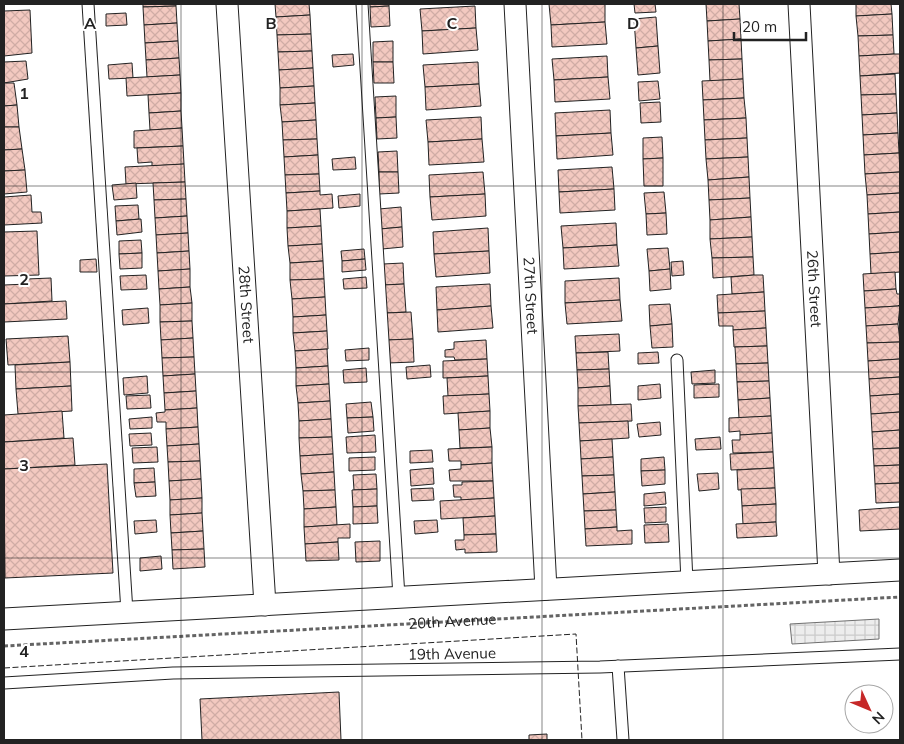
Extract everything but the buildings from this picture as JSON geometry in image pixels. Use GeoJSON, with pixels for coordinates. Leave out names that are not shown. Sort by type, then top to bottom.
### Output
{"type":"FeatureCollection","features":[{"type":"Feature","properties":{"kind":"street","name":"28th Street"},"geometry":{"type":"LineString","coordinates":[[228,4],[265,604]]}},
{"type":"Feature","properties":{"kind":"street","name":"27th Street"},"geometry":{"type":"LineString","coordinates":[[515,4],[546,589]]}},
{"type":"Feature","properties":{"kind":"street","name":"26th Street"},"geometry":{"type":"LineString","coordinates":[[799,4],[829,574]]}},
{"type":"Feature","properties":{"kind":"street","name":"20th Avenue"},"geometry":{"type":"LineString","coordinates":[[4,619],[900,570]]}},
{"type":"Feature","properties":{"kind":"lane"},"geometry":{"type":"LineString","coordinates":[[88,4],[127,612]]}},
{"type":"Feature","properties":{"kind":"lane"},"geometry":{"type":"LineString","coordinates":[[362,4],[399,598]]}},
{"type":"Feature","properties":{"kind":"lane"},"geometry":{"type":"LineString","coordinates":[[677,360],[687,582]]}},
{"type":"Feature","properties":{"kind":"lane","name":"19th Avenue"},"geometry":{"type":"LineString","coordinates":[[4,683],[172,673],[618,666],[900,654]]}},
{"type":"Feature","properties":{"kind":"lane"},"geometry":{"type":"LineString","coordinates":[[618,666],[623,740]]}},
{"type":"Feature","properties":{"kind":"path","name":"20th Avenue"},"geometry":{"type":"LineString","coordinates":[[4,646],[900,596]]}},
{"type":"Feature","properties":{"kind":"shaded area"},"geometry":{"type":"Polygon","coordinates":[[[879,619],[879,639],[792,644],[790,624],[879,619]]]}},
{"type":"Feature","properties":{"kind":"fence"},"geometry":{"type":"LineString","coordinates":[[4,668],[576,634],[582,740]]}}]}
